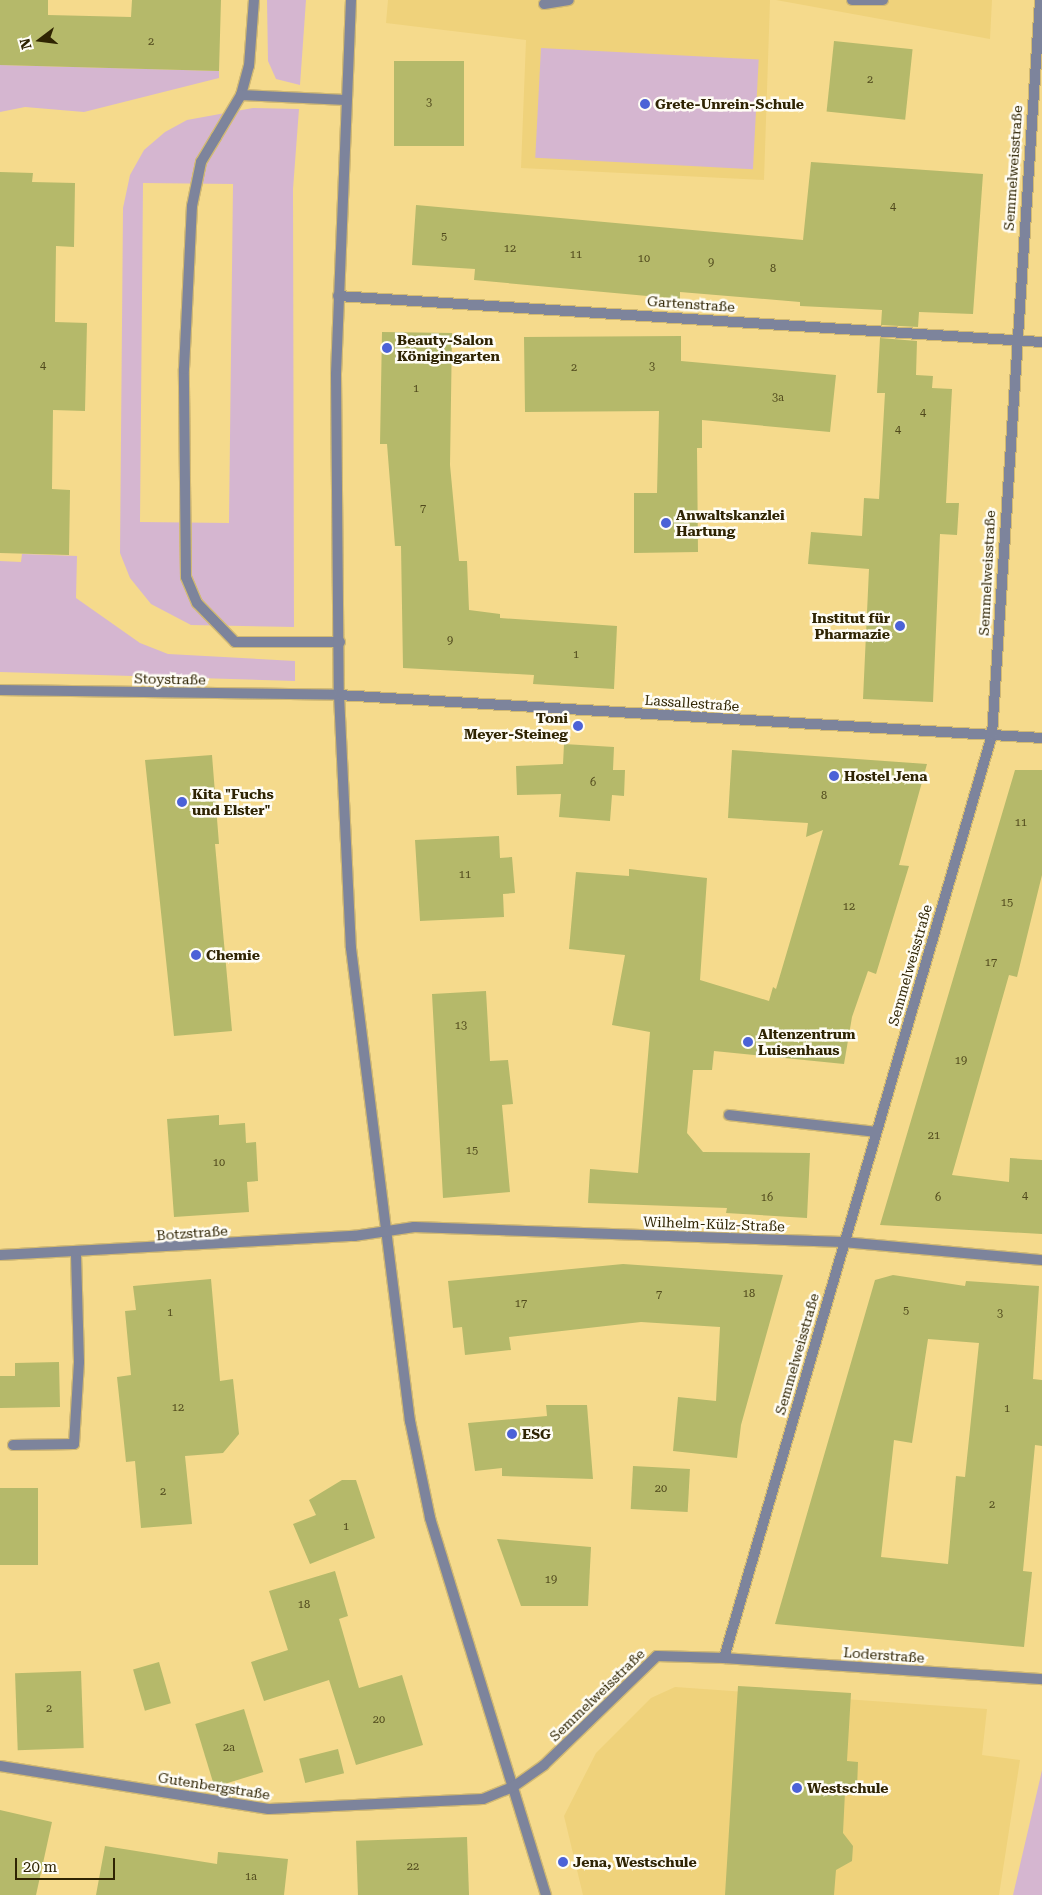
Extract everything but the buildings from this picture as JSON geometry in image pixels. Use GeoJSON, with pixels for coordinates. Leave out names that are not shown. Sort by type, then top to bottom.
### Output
{"type":"FeatureCollection","features":[{"type":"Feature","properties":{"kind":"street"},"geometry":{"type":"LineString","coordinates":[[254,0],[249,66],[241,94],[201,162],[192,206],[184,368],[186,577],[197,603],[235,642],[340,642]]}},
{"type":"Feature","properties":{"kind":"street"},"geometry":{"type":"LineString","coordinates":[[351,0],[338,296],[340,695],[351,948],[410,1421],[430,1518],[546,1895]]}},
{"type":"Feature","properties":{"kind":"street"},"geometry":{"type":"LineString","coordinates":[[544,4],[569,0]]}},
{"type":"Feature","properties":{"kind":"street"},"geometry":{"type":"LineString","coordinates":[[852,0],[882,0]]}},
{"type":"Feature","properties":{"kind":"street","name":"Semmelweisstraße"},"geometry":{"type":"LineString","coordinates":[[513,1787],[544,1765],[657,1656],[724,1658],[843,1242],[992,735],[1015,340],[1040,0]]}},
{"type":"Feature","properties":{"kind":"street"},"geometry":{"type":"LineString","coordinates":[[241,94],[346,100]]}},
{"type":"Feature","properties":{"kind":"street","name":"Gartenstraße"},"geometry":{"type":"LineString","coordinates":[[338,296],[1042,342]]}},
{"type":"Feature","properties":{"kind":"street","name":"Stoystraße"},"geometry":{"type":"LineString","coordinates":[[0,690],[340,695]]}},
{"type":"Feature","properties":{"kind":"street","name":"Lassallestraße"},"geometry":{"type":"LineString","coordinates":[[340,695],[1042,738]]}},
{"type":"Feature","properties":{"kind":"street"},"geometry":{"type":"LineString","coordinates":[[730,1115],[876,1132]]}},
{"type":"Feature","properties":{"kind":"street","name":"Wilhelm-Külz-Straße"},"geometry":{"type":"LineString","coordinates":[[385,1230],[414,1227],[843,1242],[1042,1260]]}},
{"type":"Feature","properties":{"kind":"street","name":"Botzstraße"},"geometry":{"type":"LineString","coordinates":[[0,1255],[76,1254],[385,1230]]}},
{"type":"Feature","properties":{"kind":"street"},"geometry":{"type":"LineString","coordinates":[[13,1444],[74,1444],[79,1362],[76,1254]]}},
{"type":"Feature","properties":{"kind":"street","name":"Loderstraße"},"geometry":{"type":"LineString","coordinates":[[724,1658],[1042,1679]]}},
{"type":"Feature","properties":{"kind":"street","name":"Gutenbergstraße"},"geometry":{"type":"LineString","coordinates":[[0,1766],[269,1809],[483,1800],[513,1787]]}},
{"type":"Feature","properties":{"kind":"shaded area"},"geometry":{"type":"Polygon","coordinates":[[[267,0],[306,0],[300,85],[276,79],[268,61],[267,0]]]}},
{"type":"Feature","properties":{"kind":"shaded area","name":"Grete-Unrein-Schule"},"geometry":{"type":"Polygon","coordinates":[[[388,0],[770,0],[764,180],[521,168],[526,40],[386,23],[388,0]]]}},
{"type":"Feature","properties":{"kind":"shaded area"},"geometry":{"type":"Polygon","coordinates":[[[776,0],[992,0],[990,39],[776,0]]]}},
{"type":"Feature","properties":{"kind":"shaded area"},"geometry":{"type":"Polygon","coordinates":[[[541,48],[759,59],[753,169],[535,158],[541,48]]]}},
{"type":"Feature","properties":{"kind":"shaded area"},"geometry":{"type":"Polygon","coordinates":[[[0,65],[219,71],[219,78],[84,112],[25,107],[0,112],[0,65]]]}},
{"type":"Feature","properties":{"kind":"shaded area"},"geometry":{"type":"Polygon","coordinates":[[[253,108],[299,109],[293,189],[294,627],[191,625],[151,604],[130,578],[120,553],[123,208],[130,175],[144,150],[165,132],[187,120],[253,108]],[[143,183],[140,522],[229,523],[233,184],[143,183]]]}},
{"type":"Feature","properties":{"kind":"shaded area"},"geometry":{"type":"Polygon","coordinates":[[[22,554],[77,556],[76,598],[140,643],[168,654],[295,661],[295,681],[0,672],[0,561],[21,562],[22,554]]]}},
{"type":"Feature","properties":{"kind":"shaded area","name":"Westschule"},"geometry":{"type":"Polygon","coordinates":[[[675,1687],[987,1709],[982,1755],[1020,1760],[999,1895],[583,1895],[564,1816],[596,1753],[651,1698],[675,1687]]]}},
{"type":"Feature","properties":{"kind":"shaded area"},"geometry":{"type":"Polygon","coordinates":[[[1042,1770],[1042,1895],[1013,1895],[1040,1779],[1042,1770]]]}},
{"type":"Feature","properties":{"kind":"place","name":"Grete-Unrein-Schule"},"geometry":{"type":"Point","coordinates":[645,104]}},
{"type":"Feature","properties":{"kind":"place","name":"Beauty-Salon Königingarten"},"geometry":{"type":"Point","coordinates":[387,348]}},
{"type":"Feature","properties":{"kind":"place","name":"Anwaltskanzlei Hartung"},"geometry":{"type":"Point","coordinates":[666,523]}},
{"type":"Feature","properties":{"kind":"place","name":"Institut für Pharmazie"},"geometry":{"type":"Point","coordinates":[900,626]}},
{"type":"Feature","properties":{"kind":"place","name":"Toni Meyer-Steineg"},"geometry":{"type":"Point","coordinates":[578,726]}},
{"type":"Feature","properties":{"kind":"place","name":"Hostel Jena"},"geometry":{"type":"Point","coordinates":[834,776]}},
{"type":"Feature","properties":{"kind":"place","name":"Kita \"Fuchs und Elster\""},"geometry":{"type":"Point","coordinates":[182,802]}},
{"type":"Feature","properties":{"kind":"place","name":"Chemie"},"geometry":{"type":"Point","coordinates":[196,955]}},
{"type":"Feature","properties":{"kind":"place","name":"Altenzentrum Luisenhaus"},"geometry":{"type":"Point","coordinates":[748,1042]}},
{"type":"Feature","properties":{"kind":"place","name":"ESG"},"geometry":{"type":"Point","coordinates":[512,1434]}},
{"type":"Feature","properties":{"kind":"place","name":"Westschule"},"geometry":{"type":"Point","coordinates":[797,1788]}},
{"type":"Feature","properties":{"kind":"place","name":"Jena, Westschule"},"geometry":{"type":"Point","coordinates":[563,1862]}}]}
